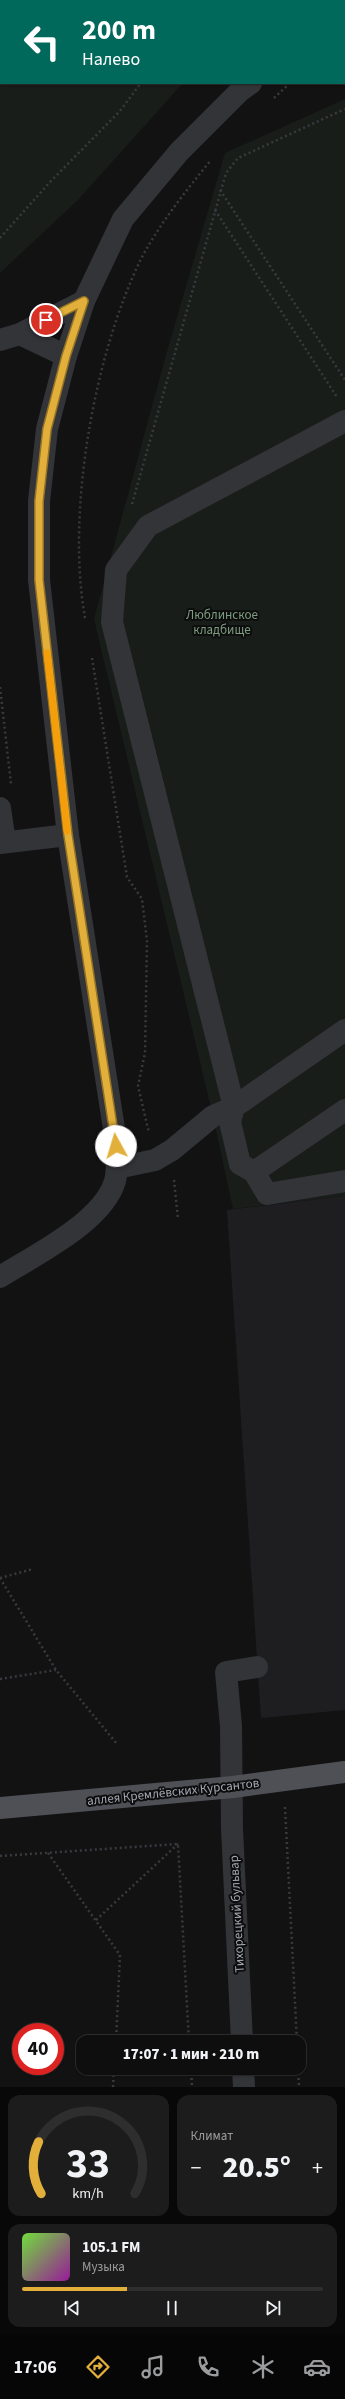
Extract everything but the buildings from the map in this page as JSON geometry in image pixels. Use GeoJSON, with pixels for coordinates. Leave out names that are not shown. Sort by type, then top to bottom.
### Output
{"type":"FeatureCollection","features":[{"type":"Feature","properties":{"kind":"main road","name":"аллея Кремлёвских Курсантов"},"geometry":{"type":"LineString","coordinates":[[0,1808],[233,1786],[345,1772]]}},
{"type":"Feature","properties":{"kind":"street"},"geometry":{"type":"LineString","coordinates":[[0,1277],[81,1225],[103,1204],[114,1182],[117,1168],[115,1135],[68,835],[39,580],[39,501],[46,436],[66,356],[84,301],[123,219],[179,152],[240,91],[250,84]]}},
{"type":"Feature","properties":{"kind":"street"},"geometry":{"type":"LineString","coordinates":[[10,337],[84,301]]}},
{"type":"Feature","properties":{"kind":"street"},"geometry":{"type":"LineString","coordinates":[[10,337],[66,356]]}},
{"type":"Feature","properties":{"kind":"street"},"geometry":{"type":"LineString","coordinates":[[343,412],[148,526],[116,570],[112,622],[234,1107],[230,1122],[240,1164],[254,1172],[267,1194],[345,1181]]}},
{"type":"Feature","properties":{"kind":"street"},"geometry":{"type":"LineString","coordinates":[[0,808],[3,843],[68,835]]}},
{"type":"Feature","properties":{"kind":"street"},"geometry":{"type":"LineString","coordinates":[[117,1168],[155,1160],[172,1150],[213,1116],[234,1107],[345,1030]]}},
{"type":"Feature","properties":{"kind":"street"},"geometry":{"type":"LineString","coordinates":[[254,1172],[345,1110]]}},
{"type":"Feature","properties":{"kind":"street","name":"Тихорецкий бульвар"},"geometry":{"type":"LineString","coordinates":[[242,2035],[232,1828],[233,1786],[231,1726],[226,1672],[258,1667]]}},
{"type":"Feature","properties":{"kind":"street"},"geometry":{"type":"LineString","coordinates":[[243,2075],[244,2087]]}},
{"type":"Feature","properties":{"kind":"path"},"geometry":{"type":"LineString","coordinates":[[0,238],[50,182],[120,111],[140,84]]}},
{"type":"Feature","properties":{"kind":"path"},"geometry":{"type":"LineString","coordinates":[[132,508],[214,209],[226,173],[238,158],[345,109]]}},
{"type":"Feature","properties":{"kind":"path"},"geometry":{"type":"LineString","coordinates":[[220,190],[345,380]]}},
{"type":"Feature","properties":{"kind":"path"},"geometry":{"type":"LineString","coordinates":[[214,209],[343,412]]}},
{"type":"Feature","properties":{"kind":"path"},"geometry":{"type":"LineString","coordinates":[[0,687],[11,788]]}},
{"type":"Feature","properties":{"kind":"path"},"geometry":{"type":"LineString","coordinates":[[33,1569],[0,1578],[56,1670],[117,1744]]}},
{"type":"Feature","properties":{"kind":"path"},"geometry":{"type":"LineString","coordinates":[[0,1679],[56,1670]]}},
{"type":"Feature","properties":{"kind":"path"},"geometry":{"type":"LineString","coordinates":[[293,1805],[285,1806],[296,2035]]}},
{"type":"Feature","properties":{"kind":"path"},"geometry":{"type":"LineString","coordinates":[[0,1856],[178,1844]]}},
{"type":"Feature","properties":{"kind":"path"},"geometry":{"type":"LineString","coordinates":[[96,1920],[178,1844]]}},
{"type":"Feature","properties":{"kind":"path"},"geometry":{"type":"LineString","coordinates":[[178,1844],[189,2035]]}},
{"type":"Feature","properties":{"kind":"path"},"geometry":{"type":"LineString","coordinates":[[48,1853],[120,1955],[116,2035]]}},
{"type":"Feature","properties":{"kind":"path"},"geometry":{"type":"LineString","coordinates":[[113,2087],[114,2075]]}},
{"type":"Feature","properties":{"kind":"path"},"geometry":{"type":"LineString","coordinates":[[191,2075],[192,2087]]}},
{"type":"Feature","properties":{"kind":"path"},"geometry":{"type":"LineString","coordinates":[[298,2075],[299,2087]]}},
{"type":"Feature","properties":{"kind":"shaded area"},"geometry":{"type":"Polygon","coordinates":[[[345,1196],[345,1710],[261,1718],[227,1210],[345,1196]]]}},
{"type":"Feature","properties":{"kind":"green space"},"geometry":{"type":"Polygon","coordinates":[[[0,84],[182,84],[77,201],[0,273],[0,84]]]}},
{"type":"Feature","properties":{"kind":"green space","name":"Люблинское кладбище"},"geometry":{"type":"Polygon","coordinates":[[[345,99],[345,1196],[233,1209],[213,1116],[94,619],[166,355],[225,153],[345,99]]]}},
{"type":"Feature","properties":{"kind":"slow traffic"},"geometry":{"type":"LineString","coordinates":[[47,653],[67,831]]}},
{"type":"Feature","properties":{"kind":"route"},"geometry":{"type":"LineString","coordinates":[[46,320],[84,301],[66,356],[47,429],[39,501],[39,580],[68,835],[116,1146]]}}]}
